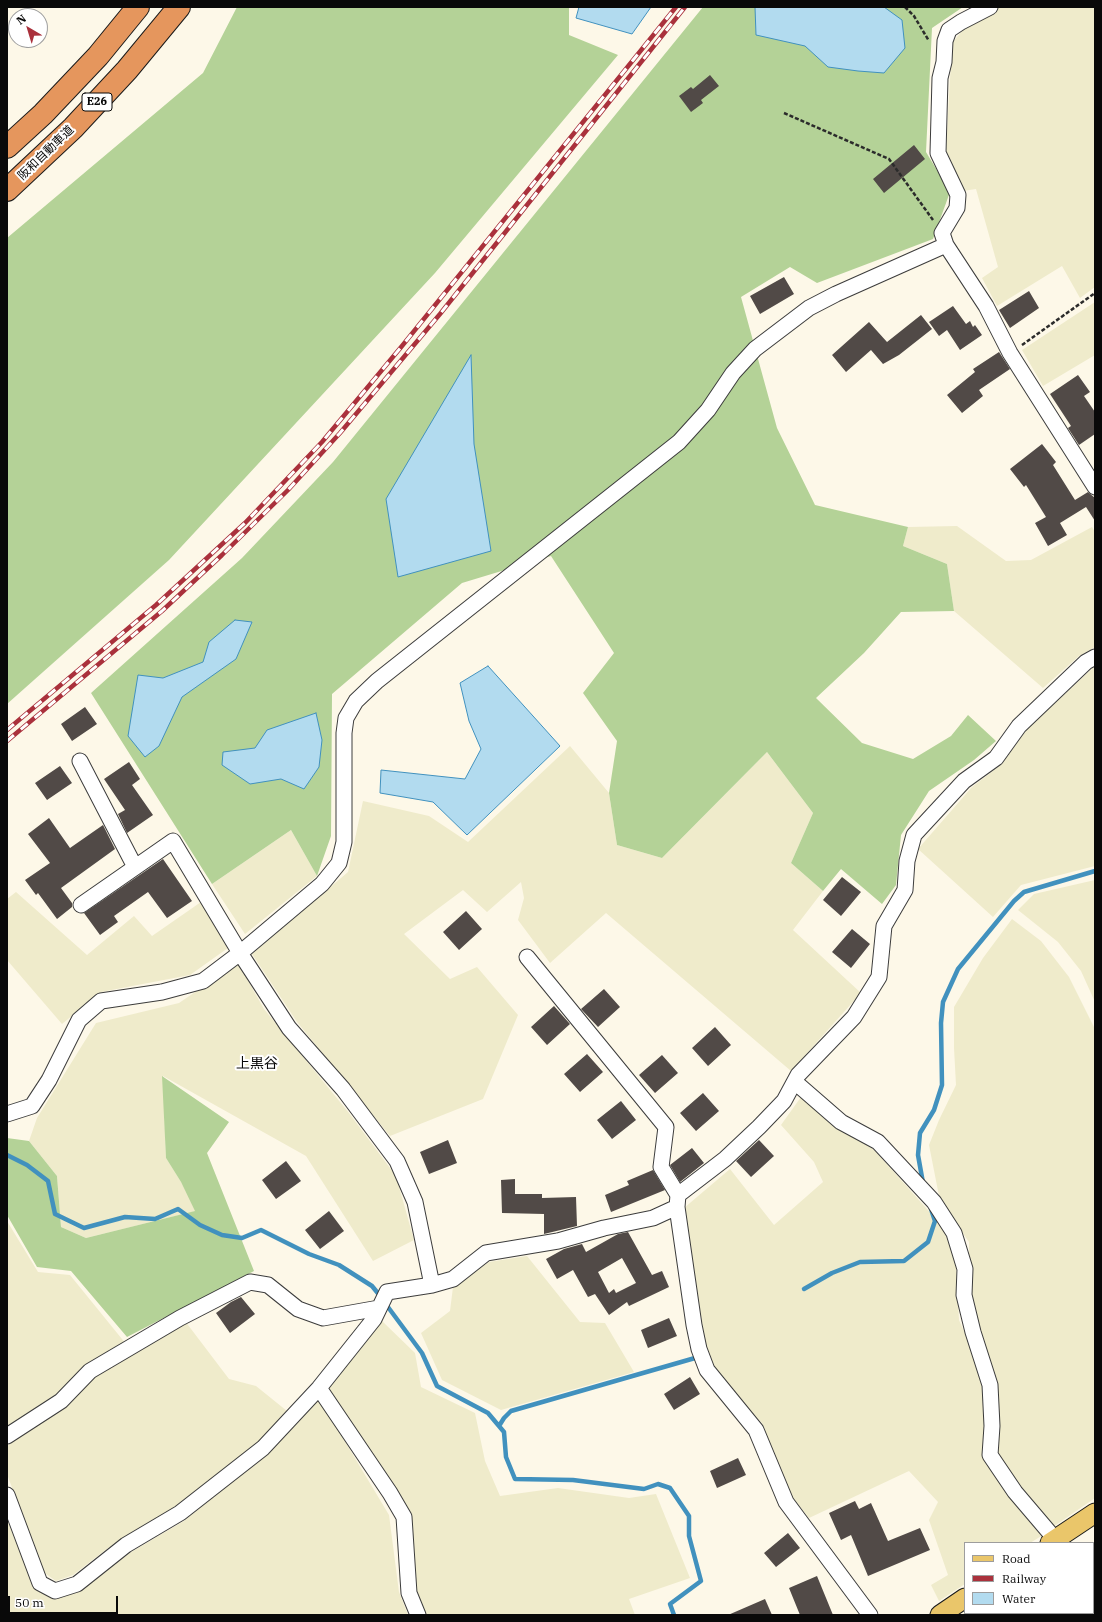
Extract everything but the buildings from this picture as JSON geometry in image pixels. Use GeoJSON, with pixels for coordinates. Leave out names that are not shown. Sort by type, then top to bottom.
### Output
{"type":"FeatureCollection","features":[{"type":"Feature","properties":{"kind":"highway","name":"E26"},"geometry":{"type":"LineString","coordinates":[[7,147],[43,114],[98,56],[138,7]]}},
{"type":"Feature","properties":{"kind":"highway","name":"阪和自動車道"},"geometry":{"type":"LineString","coordinates":[[7,190],[73,128],[127,70],[179,7]]}},
{"type":"Feature","properties":{"kind":"main road"},"geometry":{"type":"LineString","coordinates":[[1052,1541],[1095,1513]]}},
{"type":"Feature","properties":{"kind":"main road"},"geometry":{"type":"LineString","coordinates":[[940,1615],[964,1599]]}},
{"type":"Feature","properties":{"kind":"street"},"geometry":{"type":"LineString","coordinates":[[7,1114],[32,1106],[49,1080],[79,1020],[101,1001],[162,992],[203,981],[240,953],[322,884],[339,863],[344,842],[344,733],[346,718],[356,701],[377,681],[679,442],[708,410],[734,373],[755,349],[809,308],[944,239],[957,208],[958,195],[938,153],[940,78],[944,62],[945,41],[949,30],[990,7]]}},
{"type":"Feature","properties":{"kind":"street"},"geometry":{"type":"LineString","coordinates":[[944,239],[986,306],[1010,353],[1095,487]]}},
{"type":"Feature","properties":{"kind":"street"},"geometry":{"type":"LineString","coordinates":[[7,1495],[40,1583],[55,1591],[77,1584],[126,1545],[180,1513],[263,1448],[319,1388],[374,1319],[387,1292],[432,1285],[453,1279],[486,1253],[558,1241],[604,1228],[653,1218],[678,1201],[759,1127],[784,1101],[798,1075],[854,1017],[879,977],[884,926],[905,890],[907,861],[914,835],[964,781],[996,758],[1019,726],[1086,662],[1095,657]]}},
{"type":"Feature","properties":{"kind":"street"},"geometry":{"type":"LineString","coordinates":[[80,761],[135,867]]}},
{"type":"Feature","properties":{"kind":"street"},"geometry":{"type":"LineString","coordinates":[[81,905],[172,841],[240,953],[289,1028],[343,1089],[397,1161],[415,1202],[432,1285]]}},
{"type":"Feature","properties":{"kind":"street"},"geometry":{"type":"LineString","coordinates":[[527,957],[666,1127],[661,1166],[678,1201],[694,1325],[699,1349],[707,1370],[756,1430],[786,1502],[870,1615]]}},
{"type":"Feature","properties":{"kind":"street"},"geometry":{"type":"LineString","coordinates":[[795,1082],[841,1122],[878,1142],[934,1202],[954,1233],[965,1269],[964,1295],[973,1332],[990,1385],[992,1426],[990,1455],[1015,1492],[1052,1541]]}},
{"type":"Feature","properties":{"kind":"street"},"geometry":{"type":"LineString","coordinates":[[7,1436],[61,1402],[90,1371],[180,1318],[250,1282],[268,1285],[298,1309],[324,1318],[379,1308]]}},
{"type":"Feature","properties":{"kind":"street"},"geometry":{"type":"LineString","coordinates":[[319,1388],[390,1492],[404,1517],[409,1593],[418,1615]]}},
{"type":"Feature","properties":{"kind":"path"},"geometry":{"type":"LineString","coordinates":[[905,7],[914,16],[929,38],[930,44]]}},
{"type":"Feature","properties":{"kind":"path"},"geometry":{"type":"LineString","coordinates":[[784,113],[889,159],[944,239]]}},
{"type":"Feature","properties":{"kind":"path"},"geometry":{"type":"LineString","coordinates":[[1010,353],[1095,293]]}},
{"type":"Feature","properties":{"kind":"shaded area"},"geometry":{"type":"Polygon","coordinates":[[[999,7],[1095,7],[1095,287],[1080,298],[1062,266],[997,306],[982,278],[998,267],[976,189],[963,191],[946,151],[952,43],[963,30],[999,7]]]}},
{"type":"Feature","properties":{"kind":"shaded area"},"geometry":{"type":"Polygon","coordinates":[[[1095,302],[1095,355],[1043,386],[1022,350],[1095,302]]]}},
{"type":"Feature","properties":{"kind":"shaded area"},"geometry":{"type":"Polygon","coordinates":[[[957,526],[1006,561],[1031,560],[1092,527],[1095,532],[1095,647],[1079,656],[1043,688],[954,611],[947,564],[903,546],[908,527],[957,526]]]}},
{"type":"Feature","properties":{"kind":"shaded area"},"geometry":{"type":"Polygon","coordinates":[[[1095,666],[1095,866],[1021,885],[993,917],[918,849],[972,787],[1002,764],[1027,729],[1095,666]]]}},
{"type":"Feature","properties":{"kind":"shaded area"},"geometry":{"type":"Polygon","coordinates":[[[570,746],[609,793],[617,845],[662,858],[767,752],[813,813],[791,863],[823,891],[793,930],[861,993],[791,1071],[606,913],[550,963],[518,920],[524,898],[521,882],[487,912],[463,890],[404,934],[450,979],[477,967],[518,1015],[483,1099],[390,1136],[297,1022],[252,954],[348,872],[363,801],[429,816],[468,842],[570,746]]]}},
{"type":"Feature","properties":{"kind":"shaded area"},"geometry":{"type":"Polygon","coordinates":[[[291,830],[317,876],[245,934],[212,884],[291,830]]]}},
{"type":"Feature","properties":{"kind":"shaded area"},"geometry":{"type":"Polygon","coordinates":[[[1095,880],[1095,1002],[1081,971],[1058,942],[1018,910],[1034,894],[1095,880]]]}},
{"type":"Feature","properties":{"kind":"shaded area"},"geometry":{"type":"Polygon","coordinates":[[[16,892],[87,955],[134,916],[152,936],[201,902],[228,948],[190,975],[101,992],[62,1024],[7,960],[7,899],[16,892]]]}},
{"type":"Feature","properties":{"kind":"shaded area"},"geometry":{"type":"Polygon","coordinates":[[[1012,919],[1041,941],[1069,977],[1095,1029],[1095,1498],[1053,1527],[1018,1488],[995,1451],[969,1292],[969,1242],[940,1201],[929,1145],[956,1085],[954,1007],[983,958],[1012,919]]]}},
{"type":"Feature","properties":{"kind":"shaded area"},"geometry":{"type":"Polygon","coordinates":[[[238,963],[264,1009],[349,1113],[396,1176],[414,1240],[373,1261],[306,1156],[163,1076],[166,1158],[181,1182],[196,1211],[86,1238],[61,1227],[57,1176],[29,1141],[37,1118],[96,1023],[179,1003],[238,963]]]}},
{"type":"Feature","properties":{"kind":"shaded area"},"geometry":{"type":"Polygon","coordinates":[[[801,1097],[875,1151],[944,1228],[955,1250],[959,1320],[978,1363],[989,1419],[984,1457],[1043,1535],[1032,1542],[964,1542],[964,1585],[939,1601],[931,1585],[948,1575],[929,1520],[938,1502],[909,1471],[809,1518],[788,1492],[762,1423],[711,1368],[707,1354],[684,1208],[730,1169],[774,1225],[823,1182],[814,1162],[781,1125],[801,1097]]]}},
{"type":"Feature","properties":{"kind":"shaded area"},"geometry":{"type":"Polygon","coordinates":[[[7,1221],[38,1272],[70,1275],[126,1344],[54,1398],[7,1427],[7,1221]]]}},
{"type":"Feature","properties":{"kind":"shaded area"},"geometry":{"type":"Polygon","coordinates":[[[527,1256],[580,1322],[605,1323],[634,1372],[501,1410],[442,1380],[421,1333],[450,1311],[453,1287],[489,1262],[527,1256]]]}},
{"type":"Feature","properties":{"kind":"shaded area"},"geometry":{"type":"Polygon","coordinates":[[[381,1320],[415,1353],[421,1387],[475,1413],[485,1461],[500,1496],[558,1488],[629,1498],[656,1494],[690,1578],[629,1599],[635,1615],[423,1615],[415,1594],[410,1515],[326,1388],[381,1320]]]}},
{"type":"Feature","properties":{"kind":"shaded area"},"geometry":{"type":"Polygon","coordinates":[[[185,1321],[229,1379],[256,1386],[287,1411],[261,1444],[179,1506],[108,1548],[73,1575],[56,1581],[43,1572],[7,1474],[7,1446],[62,1408],[94,1374],[185,1321]]]}},
{"type":"Feature","properties":{"kind":"shaded area"},"geometry":{"type":"Polygon","coordinates":[[[319,1398],[389,1515],[399,1592],[408,1615],[7,1615],[7,1520],[35,1589],[51,1597],[80,1591],[128,1554],[184,1521],[269,1452],[319,1398]]]}},
{"type":"Feature","properties":{"kind":"shaded area"},"geometry":{"type":"Polygon","coordinates":[[[1095,1603],[1095,1615],[961,1615],[964,1613],[964,1614],[1094,1614],[1095,1603]]]}},
{"type":"Feature","properties":{"kind":"green space"},"geometry":{"type":"Polygon","coordinates":[[[237,7],[569,7],[569,35],[618,55],[435,273],[169,560],[7,704],[7,238],[203,73],[237,7]]]}},
{"type":"Feature","properties":{"kind":"green space"},"geometry":{"type":"Polygon","coordinates":[[[703,7],[963,7],[932,28],[926,152],[950,192],[933,239],[817,283],[790,267],[741,297],[777,428],[815,505],[908,527],[903,546],[947,564],[954,611],[901,612],[864,653],[816,698],[862,743],[913,759],[951,736],[968,715],[996,741],[974,760],[929,791],[901,835],[896,885],[882,904],[841,869],[823,891],[791,863],[813,813],[767,752],[662,858],[617,845],[609,793],[617,741],[583,693],[614,653],[551,556],[462,583],[332,694],[331,836],[317,876],[291,830],[212,884],[91,693],[242,558],[333,462],[703,7]]]}},
{"type":"Feature","properties":{"kind":"green space"},"geometry":{"type":"Polygon","coordinates":[[[162,1076],[229,1122],[207,1153],[254,1271],[127,1337],[71,1271],[37,1267],[7,1215],[7,1138],[29,1141],[57,1176],[61,1227],[86,1238],[195,1211],[181,1182],[166,1158],[162,1076]]]}},
{"type":"Feature","properties":{"kind":"water"},"geometry":{"type":"Polygon","coordinates":[[[579,7],[651,7],[632,34],[576,18],[579,7]]]}},
{"type":"Feature","properties":{"kind":"water"},"geometry":{"type":"Polygon","coordinates":[[[755,7],[884,7],[902,20],[905,48],[884,73],[828,67],[805,46],[756,35],[755,7]]]}},
{"type":"Feature","properties":{"kind":"water"},"geometry":{"type":"Polygon","coordinates":[[[471,355],[474,444],[491,551],[398,577],[386,499],[471,355]]]}},
{"type":"Feature","properties":{"kind":"water"},"geometry":{"type":"Polygon","coordinates":[[[235,620],[252,622],[236,659],[182,697],[159,746],[145,757],[128,736],[138,675],[163,678],[203,662],[209,642],[235,620]]]}},
{"type":"Feature","properties":{"kind":"water"},"geometry":{"type":"Polygon","coordinates":[[[488,666],[560,746],[467,835],[433,802],[380,793],[381,770],[465,779],[481,749],[469,721],[460,683],[488,666]]]}},
{"type":"Feature","properties":{"kind":"water"},"geometry":{"type":"Polygon","coordinates":[[[316,713],[322,740],[319,767],[304,789],[281,779],[250,784],[222,765],[223,752],[255,748],[267,730],[316,713]]]}},
{"type":"Feature","properties":{"kind":"waterway"},"geometry":{"type":"LineString","coordinates":[[923,1183],[918,1155],[920,1133],[934,1110],[942,1085],[941,1023],[943,1002],[958,969],[1014,901],[1024,892],[1095,871]]}},
{"type":"Feature","properties":{"kind":"waterway"},"geometry":{"type":"LineString","coordinates":[[7,1155],[27,1165],[48,1181],[55,1214],[84,1228],[125,1217],[155,1219],[178,1209],[200,1225],[222,1235],[242,1238],[261,1230],[309,1254],[339,1265],[372,1286],[381,1297]]}},
{"type":"Feature","properties":{"kind":"waterway"},"geometry":{"type":"LineString","coordinates":[[804,1289],[832,1273],[860,1262],[904,1261],[928,1242],[935,1221],[931,1209]]}},
{"type":"Feature","properties":{"kind":"waterway"},"geometry":{"type":"LineString","coordinates":[[385,1303],[422,1353],[437,1386],[488,1413],[504,1432],[506,1457],[515,1479],[573,1480],[644,1489],[658,1484],[670,1488],[689,1516],[689,1536],[701,1581],[670,1604],[674,1615]]}},
{"type":"Feature","properties":{"kind":"waterway"},"geometry":{"type":"LineString","coordinates":[[499,1426],[511,1411],[695,1358]]}},
{"type":"Feature","properties":{"kind":"railway"},"geometry":{"type":"LineString","coordinates":[[7,730],[156,605],[245,523],[322,442],[402,346],[676,7]]}},
{"type":"Feature","properties":{"kind":"railway"},"geometry":{"type":"LineString","coordinates":[[7,741],[162,611],[288,490],[340,433],[440,314],[685,7]]}},
{"type":"Feature","properties":{"kind":"district","name":"上黒谷"},"geometry":{"type":"Point","coordinates":[257,1064]}}]}
